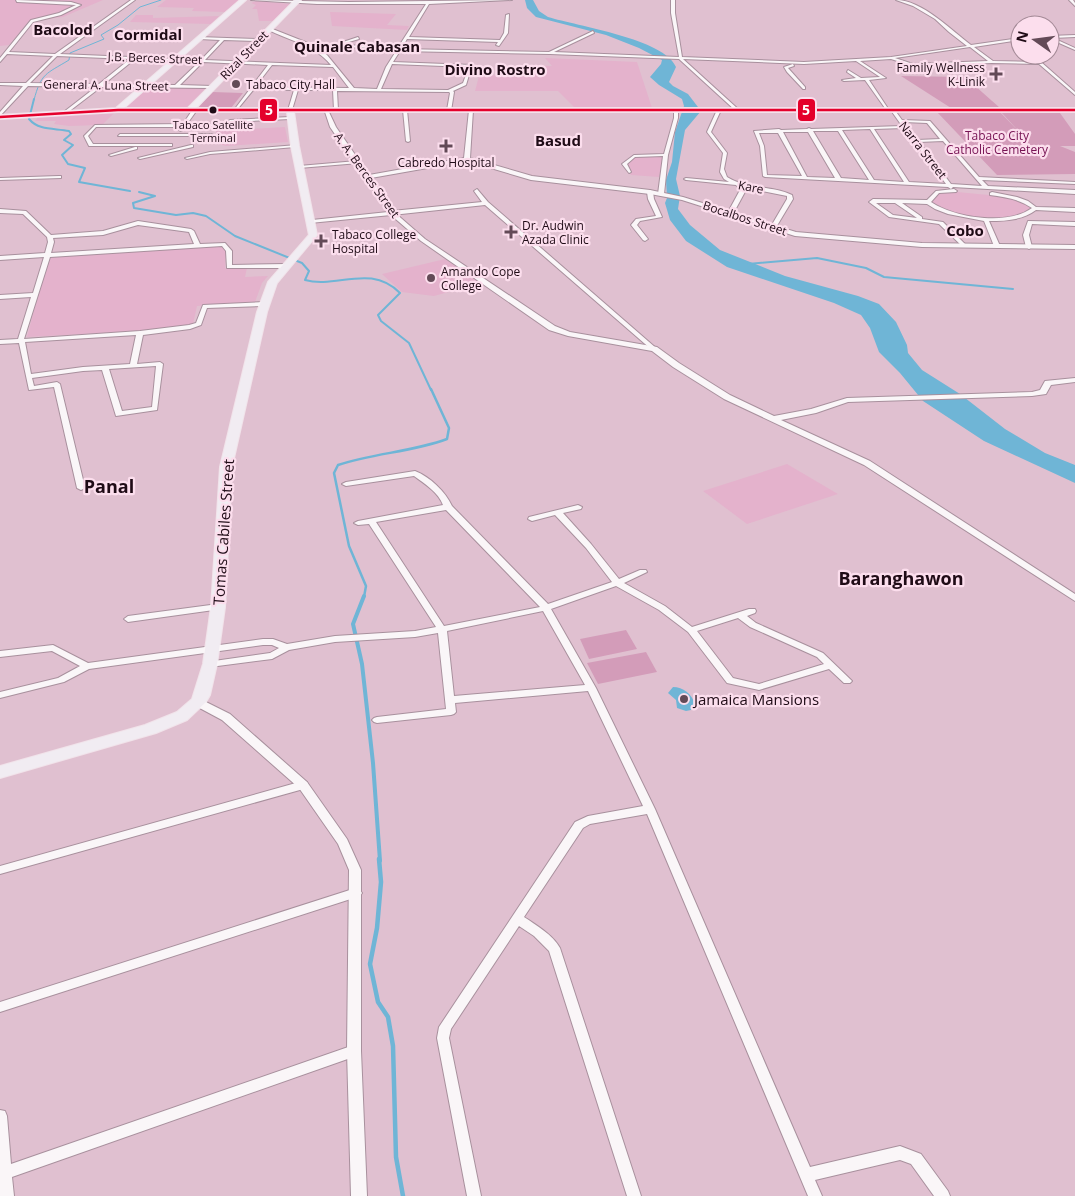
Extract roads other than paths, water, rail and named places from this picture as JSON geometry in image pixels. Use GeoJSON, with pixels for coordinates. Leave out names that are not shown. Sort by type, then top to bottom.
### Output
{"type":"FeatureCollection","features":[{"type":"Feature","properties":{"kind":"main road"},"geometry":{"type":"LineString","coordinates":[[118,110],[243,0]]}},
{"type":"Feature","properties":{"kind":"main road","name":"Rizal Street"},"geometry":{"type":"LineString","coordinates":[[193,110],[237,61],[297,2]]}},
{"type":"Feature","properties":{"kind":"main road"},"geometry":{"type":"LineString","coordinates":[[0,116],[118,110],[236,110],[290,114],[326,110],[1074,110]]}},
{"type":"Feature","properties":{"kind":"main road"},"geometry":{"type":"LineString","coordinates":[[290,114],[299,167],[312,222]]}},
{"type":"Feature","properties":{"kind":"main road","name":"Tomas Cabiles Street"},"geometry":{"type":"LineString","coordinates":[[198,702],[205,686],[210,664],[218,607],[226,467],[264,304],[273,282],[313,235],[312,222]]}},
{"type":"Feature","properties":{"kind":"main road"},"geometry":{"type":"LineString","coordinates":[[0,772],[150,729],[182,716],[198,702]]}},
{"type":"Feature","properties":{"kind":"street"},"geometry":{"type":"LineString","coordinates":[[0,116],[27,84],[57,54],[133,0]]}},
{"type":"Feature","properties":{"kind":"street"},"geometry":{"type":"LineString","coordinates":[[253,0],[297,2],[510,0]]}},
{"type":"Feature","properties":{"kind":"street"},"geometry":{"type":"LineString","coordinates":[[672,0],[681,60],[736,110]]}},
{"type":"Feature","properties":{"kind":"street"},"geometry":{"type":"LineString","coordinates":[[898,0],[922,9],[992,62]]}},
{"type":"Feature","properties":{"kind":"street"},"geometry":{"type":"LineString","coordinates":[[1071,0],[1075,5]]}},
{"type":"Feature","properties":{"kind":"street"},"geometry":{"type":"LineString","coordinates":[[1,59],[32,21],[60,14],[79,4],[17,1]]}},
{"type":"Feature","properties":{"kind":"street"},"geometry":{"type":"LineString","coordinates":[[378,90],[399,48],[431,2]]}},
{"type":"Feature","properties":{"kind":"street"},"geometry":{"type":"LineString","coordinates":[[494,53],[506,32],[508,15]]}},
{"type":"Feature","properties":{"kind":"street"},"geometry":{"type":"LineString","coordinates":[[269,29],[312,46],[326,56],[353,90]]}},
{"type":"Feature","properties":{"kind":"street"},"geometry":{"type":"LineString","coordinates":[[550,53],[554,49],[572,43],[581,36],[593,32]]}},
{"type":"Feature","properties":{"kind":"street"},"geometry":{"type":"LineString","coordinates":[[1060,36],[1075,34]]}},
{"type":"Feature","properties":{"kind":"street"},"geometry":{"type":"LineString","coordinates":[[200,38],[258,40]]}},
{"type":"Feature","properties":{"kind":"street"},"geometry":{"type":"LineString","coordinates":[[335,46],[358,38]]}},
{"type":"Feature","properties":{"kind":"street"},"geometry":{"type":"LineString","coordinates":[[406,38],[501,41]]}},
{"type":"Feature","properties":{"kind":"street"},"geometry":{"type":"LineString","coordinates":[[177,86],[223,39]]}},
{"type":"Feature","properties":{"kind":"street"},"geometry":{"type":"LineString","coordinates":[[312,46],[792,63],[891,58],[1010,40]]}},
{"type":"Feature","properties":{"kind":"street"},"geometry":{"type":"LineString","coordinates":[[1060,42],[1075,49]]}},
{"type":"Feature","properties":{"kind":"street","name":"J.B. Berces Street"},"geometry":{"type":"LineString","coordinates":[[7,53],[202,59],[334,66]]}},
{"type":"Feature","properties":{"kind":"street"},"geometry":{"type":"LineString","coordinates":[[67,112],[135,57]]}},
{"type":"Feature","properties":{"kind":"street"},"geometry":{"type":"LineString","coordinates":[[891,58],[913,65],[992,62],[1040,63],[1075,94]]}},
{"type":"Feature","properties":{"kind":"street"},"geometry":{"type":"LineString","coordinates":[[844,80],[884,78],[858,60]]}},
{"type":"Feature","properties":{"kind":"street"},"geometry":{"type":"LineString","coordinates":[[236,110],[271,63]]}},
{"type":"Feature","properties":{"kind":"street"},"geometry":{"type":"LineString","coordinates":[[792,63],[794,66],[786,67],[804,88]]}},
{"type":"Feature","properties":{"kind":"street"},"geometry":{"type":"LineString","coordinates":[[252,88],[450,91],[465,84],[470,66],[390,65]]}},
{"type":"Feature","properties":{"kind":"street"},"geometry":{"type":"LineString","coordinates":[[848,70],[860,79]]}},
{"type":"Feature","properties":{"kind":"street","name":"Narra Street"},"geometry":{"type":"LineString","coordinates":[[866,79],[954,191]]}},
{"type":"Feature","properties":{"kind":"street","name":"General A. Luna Street"},"geometry":{"type":"LineString","coordinates":[[0,84],[212,87]]}},
{"type":"Feature","properties":{"kind":"street"},"geometry":{"type":"LineString","coordinates":[[170,145],[91,145],[86,136],[95,126],[224,125],[230,120],[290,114],[296,89]]}},
{"type":"Feature","properties":{"kind":"street"},"geometry":{"type":"LineString","coordinates":[[335,90],[336,110]]}},
{"type":"Feature","properties":{"kind":"street"},"geometry":{"type":"LineString","coordinates":[[449,110],[452,92],[450,91]]}},
{"type":"Feature","properties":{"kind":"street"},"geometry":{"type":"LineString","coordinates":[[165,152],[193,110]]}},
{"type":"Feature","properties":{"kind":"street","name":"A. A. Berces Street"},"geometry":{"type":"LineString","coordinates":[[326,110],[333,127],[392,214],[437,251],[552,328],[588,339],[654,349]]}},
{"type":"Feature","properties":{"kind":"street"},"geometry":{"type":"LineString","coordinates":[[405,110],[408,140]]}},
{"type":"Feature","properties":{"kind":"street"},"geometry":{"type":"LineString","coordinates":[[366,177],[467,159],[470,110]]}},
{"type":"Feature","properties":{"kind":"street"},"geometry":{"type":"LineString","coordinates":[[662,194],[666,156],[677,110]]}},
{"type":"Feature","properties":{"kind":"street","name":"Kare"},"geometry":{"type":"LineString","coordinates":[[719,110],[709,132],[710,137],[724,150],[726,155],[722,168],[723,174],[736,184],[789,195],[790,199],[773,228]]}},
{"type":"Feature","properties":{"kind":"street"},"geometry":{"type":"LineString","coordinates":[[900,121],[927,121],[948,142],[986,188]]}},
{"type":"Feature","properties":{"kind":"street"},"geometry":{"type":"LineString","coordinates":[[111,145],[128,126]]}},
{"type":"Feature","properties":{"kind":"street"},"geometry":{"type":"LineString","coordinates":[[904,127],[756,132],[762,146],[764,175],[1075,192]]}},
{"type":"Feature","properties":{"kind":"street"},"geometry":{"type":"LineString","coordinates":[[871,128],[907,183]]}},
{"type":"Feature","properties":{"kind":"street"},"geometry":{"type":"LineString","coordinates":[[809,129],[839,180]]}},
{"type":"Feature","properties":{"kind":"street"},"geometry":{"type":"LineString","coordinates":[[839,129],[872,181]]}},
{"type":"Feature","properties":{"kind":"street"},"geometry":{"type":"LineString","coordinates":[[779,130],[805,178]]}},
{"type":"Feature","properties":{"kind":"street"},"geometry":{"type":"LineString","coordinates":[[120,136],[211,135]]}},
{"type":"Feature","properties":{"kind":"street"},"geometry":{"type":"LineString","coordinates":[[915,141],[944,140]]}},
{"type":"Feature","properties":{"kind":"street"},"geometry":{"type":"LineString","coordinates":[[111,154],[143,145]]}},
{"type":"Feature","properties":{"kind":"street"},"geometry":{"type":"LineString","coordinates":[[140,158],[191,146]]}},
{"type":"Feature","properties":{"kind":"street"},"geometry":{"type":"LineString","coordinates":[[187,158],[210,153],[295,146]]}},
{"type":"Feature","properties":{"kind":"street"},"geometry":{"type":"LineString","coordinates":[[628,172],[624,164],[634,156],[666,156]]}},
{"type":"Feature","properties":{"kind":"street","name":"Bocalbos Street"},"geometry":{"type":"LineString","coordinates":[[467,159],[531,178],[650,192],[684,199],[795,234],[922,245],[1075,247]]}},
{"type":"Feature","properties":{"kind":"street"},"geometry":{"type":"LineString","coordinates":[[299,167],[357,162]]}},
{"type":"Feature","properties":{"kind":"street"},"geometry":{"type":"LineString","coordinates":[[0,179],[59,176]]}},
{"type":"Feature","properties":{"kind":"street"},"geometry":{"type":"LineString","coordinates":[[979,178],[1075,183]]}},
{"type":"Feature","properties":{"kind":"street"},"geometry":{"type":"LineString","coordinates":[[686,179],[736,184],[744,190],[730,214]]}},
{"type":"Feature","properties":{"kind":"street"},"geometry":{"type":"LineString","coordinates":[[477,191],[486,204],[654,349],[676,365],[727,397],[867,463],[1075,598]]}},
{"type":"Feature","properties":{"kind":"street"},"geometry":{"type":"LineString","coordinates":[[928,202],[938,192],[954,191],[1004,195],[1023,200],[1035,208],[1072,210]]}},
{"type":"Feature","properties":{"kind":"street"},"geometry":{"type":"LineString","coordinates":[[645,239],[634,225],[638,220],[659,217],[650,192]]}},
{"type":"Feature","properties":{"kind":"street"},"geometry":{"type":"LineString","coordinates":[[963,245],[941,222],[891,216],[872,202],[877,200],[928,202],[949,213],[986,219],[1020,217],[1029,214],[1035,208]]}},
{"type":"Feature","properties":{"kind":"street"},"geometry":{"type":"LineString","coordinates":[[896,201],[908,211],[925,220]]}},
{"type":"Feature","properties":{"kind":"street"},"geometry":{"type":"LineString","coordinates":[[1057,201],[1072,210]]}},
{"type":"Feature","properties":{"kind":"street"},"geometry":{"type":"LineString","coordinates":[[312,222],[486,204]]}},
{"type":"Feature","properties":{"kind":"street"},"geometry":{"type":"LineString","coordinates":[[1055,222],[1072,210]]}},
{"type":"Feature","properties":{"kind":"street"},"geometry":{"type":"LineString","coordinates":[[0,211],[24,212],[50,237],[51,242],[48,256],[21,339],[31,388],[57,384],[81,488]]}},
{"type":"Feature","properties":{"kind":"street"},"geometry":{"type":"LineString","coordinates":[[1020,217],[1030,222],[1075,224]]}},
{"type":"Feature","properties":{"kind":"street"},"geometry":{"type":"LineString","coordinates":[[986,219],[997,246]]}},
{"type":"Feature","properties":{"kind":"street"},"geometry":{"type":"LineString","coordinates":[[1029,247],[1026,235],[1030,222]]}},
{"type":"Feature","properties":{"kind":"street"},"geometry":{"type":"LineString","coordinates":[[50,237],[103,233],[138,223],[191,231],[198,246]]}},
{"type":"Feature","properties":{"kind":"street"},"geometry":{"type":"LineString","coordinates":[[0,258],[222,244],[229,249],[229,267],[288,265]]}},
{"type":"Feature","properties":{"kind":"street"},"geometry":{"type":"LineString","coordinates":[[0,297],[35,295]]}},
{"type":"Feature","properties":{"kind":"street"},"geometry":{"type":"LineString","coordinates":[[0,342],[21,339],[140,333],[197,326],[205,306],[264,304]]}},
{"type":"Feature","properties":{"kind":"street"},"geometry":{"type":"LineString","coordinates":[[133,366],[140,333]]}},
{"type":"Feature","properties":{"kind":"street"},"geometry":{"type":"LineString","coordinates":[[28,377],[105,368],[160,364],[155,409],[119,414],[105,368]]}},
{"type":"Feature","properties":{"kind":"street"},"geometry":{"type":"LineString","coordinates":[[772,419],[813,411],[847,400],[965,398],[1032,394],[1043,392],[1048,383],[1052,381],[1075,380]]}},
{"type":"Feature","properties":{"kind":"street"},"geometry":{"type":"LineString","coordinates":[[346,484],[414,473],[434,488],[446,501],[448,507],[546,608],[591,688],[650,809],[815,1196]]}},
{"type":"Feature","properties":{"kind":"street"},"geometry":{"type":"LineString","coordinates":[[358,523],[448,507]]}},
{"type":"Feature","properties":{"kind":"street"},"geometry":{"type":"LineString","coordinates":[[532,519],[578,507]]}},
{"type":"Feature","properties":{"kind":"street"},"geometry":{"type":"LineString","coordinates":[[557,512],[595,551],[617,583],[662,608],[691,630],[730,681],[759,687],[831,665]]}},
{"type":"Feature","properties":{"kind":"street"},"geometry":{"type":"LineString","coordinates":[[371,521],[442,629],[451,712],[377,720]]}},
{"type":"Feature","properties":{"kind":"street"},"geometry":{"type":"LineString","coordinates":[[210,664],[272,656],[286,647],[335,639],[416,634],[546,608],[643,572]]}},
{"type":"Feature","properties":{"kind":"street"},"geometry":{"type":"LineString","coordinates":[[128,619],[218,607]]}},
{"type":"Feature","properties":{"kind":"street"},"geometry":{"type":"LineString","coordinates":[[691,630],[752,611]]}},
{"type":"Feature","properties":{"kind":"street"},"geometry":{"type":"LineString","coordinates":[[740,615],[752,625],[820,655],[847,681]]}},
{"type":"Feature","properties":{"kind":"street"},"geometry":{"type":"LineString","coordinates":[[0,695],[61,680],[87,666],[263,642],[273,642],[286,647]]}},
{"type":"Feature","properties":{"kind":"street"},"geometry":{"type":"LineString","coordinates":[[0,654],[53,648],[87,666]]}},
{"type":"Feature","properties":{"kind":"street"},"geometry":{"type":"LineString","coordinates":[[449,700],[591,688]]}},
{"type":"Feature","properties":{"kind":"street"},"geometry":{"type":"LineString","coordinates":[[198,702],[226,717],[303,785],[343,842],[354,870],[356,893],[354,1051],[358,1196]]}},
{"type":"Feature","properties":{"kind":"street"},"geometry":{"type":"LineString","coordinates":[[0,870],[303,785]]}},
{"type":"Feature","properties":{"kind":"street"},"geometry":{"type":"LineString","coordinates":[[474,1196],[442,1038],[445,1027],[579,825],[588,820],[650,809]]}},
{"type":"Feature","properties":{"kind":"street"},"geometry":{"type":"LineString","coordinates":[[0,1007],[356,893]]}},
{"type":"Feature","properties":{"kind":"street"},"geometry":{"type":"LineString","coordinates":[[518,919],[538,933],[554,948],[634,1196]]}},
{"type":"Feature","properties":{"kind":"street"},"geometry":{"type":"LineString","coordinates":[[5,1173],[354,1051]]}},
{"type":"Feature","properties":{"kind":"street"},"geometry":{"type":"LineString","coordinates":[[0,1116],[7,1196]]}},
{"type":"Feature","properties":{"kind":"street"},"geometry":{"type":"LineString","coordinates":[[806,1174],[900,1153],[916,1158],[943,1196]]}},
{"type":"Feature","properties":{"kind":"water"},"geometry":{"type":"Polygon","coordinates":[[[525,0],[533,0],[539,11],[548,17],[638,41],[669,57],[676,67],[669,82],[688,94],[701,111],[685,130],[676,179],[680,196],[678,209],[690,225],[720,250],[785,276],[858,296],[879,304],[896,322],[907,345],[908,353],[922,370],[960,394],[1005,429],[1045,453],[1075,465],[1075,483],[984,441],[923,401],[900,373],[879,352],[870,328],[861,315],[834,303],[727,267],[686,241],[670,220],[665,203],[667,198],[666,180],[672,162],[675,132],[684,106],[682,99],[650,77],[662,60],[639,48],[606,35],[536,17],[527,8],[525,0]]]}},
{"type":"Feature","properties":{"kind":"water","name":"Jamaica Mansions"},"geometry":{"type":"Polygon","coordinates":[[[673,687],[684,690],[692,697],[695,704],[691,710],[686,711],[677,708],[676,700],[668,693],[673,687]]]}},
{"type":"Feature","properties":{"kind":"waterway"},"geometry":{"type":"LineString","coordinates":[[34,100],[42,79],[69,60],[70,53],[104,39],[101,35],[118,25],[140,7],[161,0]]}},
{"type":"Feature","properties":{"kind":"waterway"},"geometry":{"type":"LineString","coordinates":[[34,99],[29,119],[33,123],[42,127],[69,131],[71,134],[64,140],[73,145],[62,155],[68,164],[85,168],[79,182],[130,191]]}},
{"type":"Feature","properties":{"kind":"waterway"},"geometry":{"type":"LineString","coordinates":[[139,192],[155,196],[133,203],[134,208],[176,215],[193,213],[206,216],[235,236],[302,263],[309,271],[305,280],[329,282],[365,278],[389,284],[400,293],[378,315],[381,321],[409,343],[431,390]]}},
{"type":"Feature","properties":{"kind":"waterway"},"geometry":{"type":"LineString","coordinates":[[748,264],[817,258],[866,268],[884,277],[1013,289]]}},
{"type":"Feature","properties":{"kind":"waterway"},"geometry":{"type":"LineString","coordinates":[[364,597],[366,586],[349,546],[334,473],[338,465],[420,447],[447,439],[449,428],[431,389]]}},
{"type":"Feature","properties":{"kind":"waterway"},"geometry":{"type":"LineString","coordinates":[[364,596],[353,624],[362,664],[373,763],[380,861]]}},
{"type":"Feature","properties":{"kind":"waterway"},"geometry":{"type":"LineString","coordinates":[[379,859],[381,882],[377,928],[370,964],[378,1002],[388,1017],[393,1046],[396,1157],[403,1196]]}},
{"type":"Feature","properties":{"kind":"place","name":"Family Wellness K-Linik"},"geometry":{"type":"Point","coordinates":[996,74]}},
{"type":"Feature","properties":{"kind":"place","name":"Tabaco City Hall"},"geometry":{"type":"Point","coordinates":[236,84]}},
{"type":"Feature","properties":{"kind":"place","name":"Tabaco Satellite Terminal"},"geometry":{"type":"Point","coordinates":[213,110]}},
{"type":"Feature","properties":{"kind":"place","name":"Cabredo Hospital"},"geometry":{"type":"Point","coordinates":[446,146]}},
{"type":"Feature","properties":{"kind":"place","name":"Dr. Audwin Azada Clinic"},"geometry":{"type":"Point","coordinates":[511,232]}},
{"type":"Feature","properties":{"kind":"place","name":"Tabaco College Hospital"},"geometry":{"type":"Point","coordinates":[321,241]}},
{"type":"Feature","properties":{"kind":"place","name":"Amando Cope College"},"geometry":{"type":"Point","coordinates":[431,278]}},
{"type":"Feature","properties":{"kind":"place","name":"Jamaica Mansions"},"geometry":{"type":"Point","coordinates":[684,699]}},
{"type":"Feature","properties":{"kind":"district","name":"Bacolod"},"geometry":{"type":"Point","coordinates":[63,29]}},
{"type":"Feature","properties":{"kind":"district","name":"Cormidal"},"geometry":{"type":"Point","coordinates":[148,34]}},
{"type":"Feature","properties":{"kind":"district","name":"Quinale Cabasan"},"geometry":{"type":"Point","coordinates":[357,46]}},
{"type":"Feature","properties":{"kind":"district","name":"Divino Rostro"},"geometry":{"type":"Point","coordinates":[495,69]}},
{"type":"Feature","properties":{"kind":"district","name":"Basud"},"geometry":{"type":"Point","coordinates":[558,140]}},
{"type":"Feature","properties":{"kind":"district","name":"Cobo"},"geometry":{"type":"Point","coordinates":[965,230]}},
{"type":"Feature","properties":{"kind":"district","name":"Panal"},"geometry":{"type":"Point","coordinates":[109,486]}},
{"type":"Feature","properties":{"kind":"district","name":"Baranghawon"},"geometry":{"type":"Point","coordinates":[901,578]}},
{"type":"Feature","properties":{"kind":"park label","name":"Tabaco City Catholic Cemetery"},"geometry":{"type":"Point","coordinates":[997,142]}}]}
